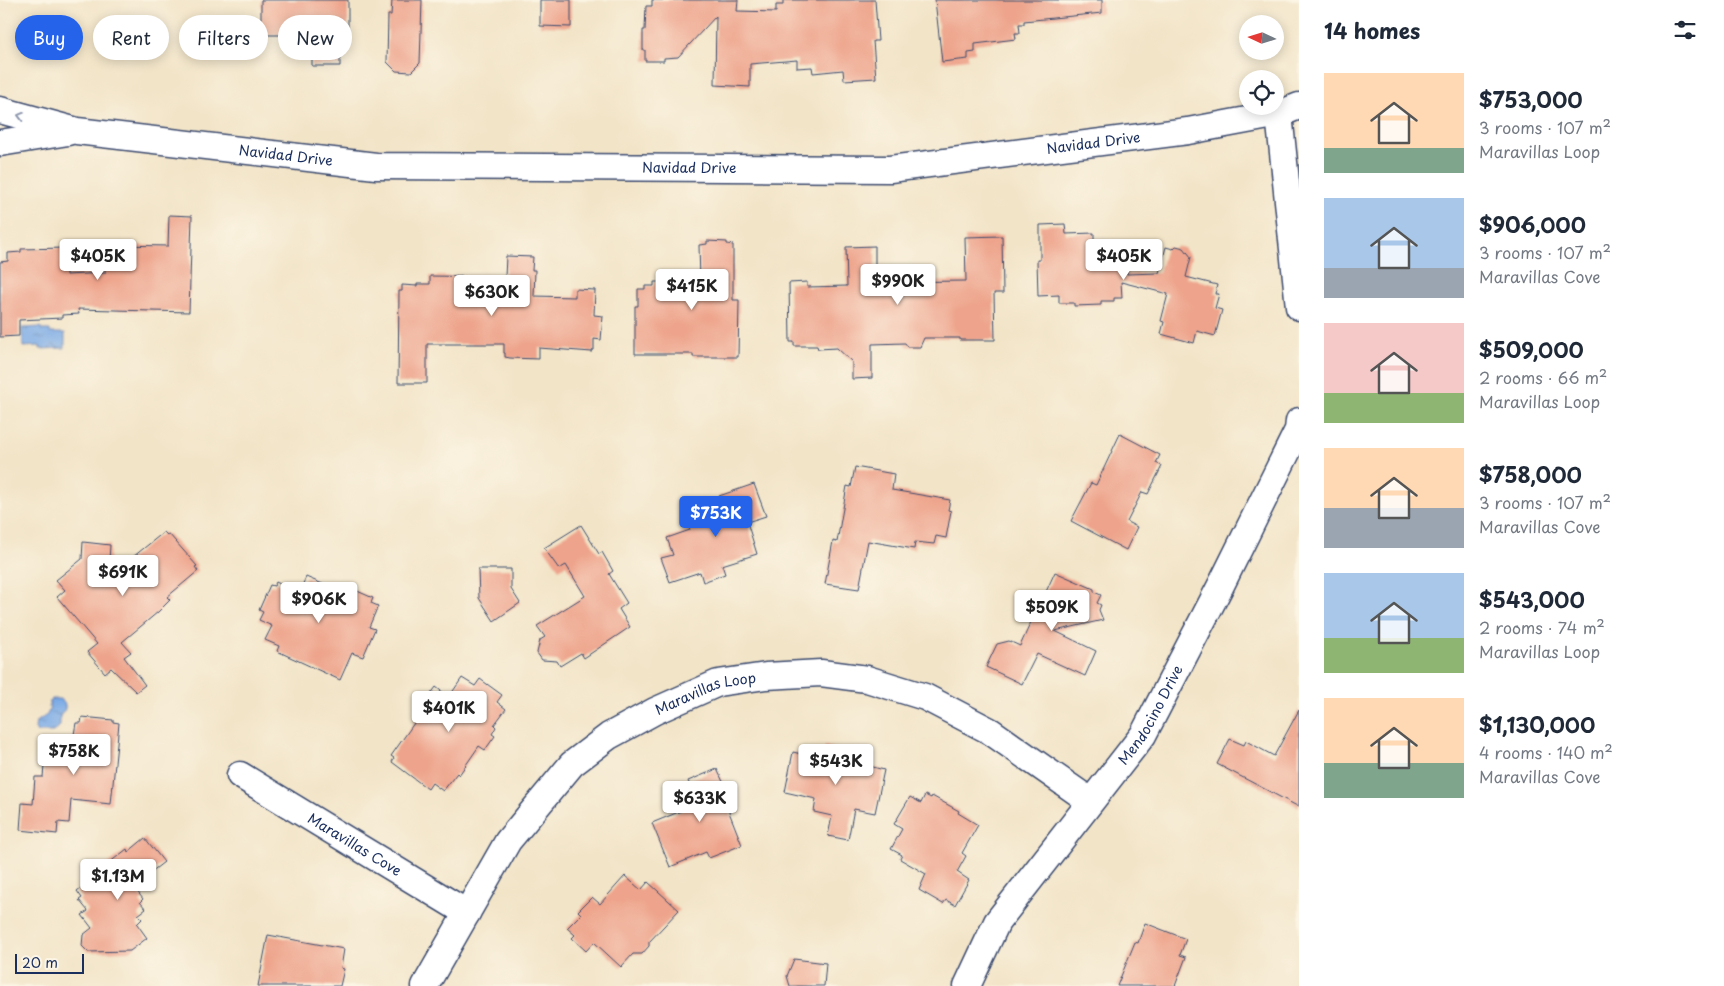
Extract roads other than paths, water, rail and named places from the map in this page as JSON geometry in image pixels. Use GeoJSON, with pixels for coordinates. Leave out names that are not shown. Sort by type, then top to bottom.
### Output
{"type":"FeatureCollection","features":[{"type":"Feature","properties":{"kind":"street","name":"Navidad Drive"},"geometry":{"type":"LineString","coordinates":[[0,110],[76,131],[376,166],[890,169],[1188,131],[1289,110]]}},
{"type":"Feature","properties":{"kind":"street"},"geometry":{"type":"LineString","coordinates":[[1289,110],[1299,306]]}},
{"type":"Feature","properties":{"kind":"street","name":"Navidad Drive"},"geometry":{"type":"LineString","coordinates":[[0,143],[76,131]]}},
{"type":"Feature","properties":{"kind":"street","name":"Mendocino Drive"},"geometry":{"type":"LineString","coordinates":[[966,986],[997,922],[1143,735],[1221,585],[1298,430],[1299,421]]}},
{"type":"Feature","properties":{"kind":"street","name":"Maravillas Loop"},"geometry":{"type":"LineString","coordinates":[[425,986],[508,841],[572,764],[617,732],[655,711],[718,683],[766,676],[821,673],[867,679],[925,697],[990,731],[1090,801]]}},
{"type":"Feature","properties":{"kind":"street","name":"Maravillas Cove"},"geometry":{"type":"LineString","coordinates":[[240,775],[467,913]]}},
{"type":"Feature","properties":{"kind":"water"},"geometry":{"type":"Polygon","coordinates":[[[41,327],[41,330],[50,330],[50,333],[65,333],[65,348],[40,349],[40,346],[23,347],[22,328],[41,327]]]}},
{"type":"Feature","properties":{"kind":"water"},"geometry":{"type":"Polygon","coordinates":[[[52,699],[60,699],[65,704],[65,709],[60,716],[60,726],[53,732],[37,732],[35,728],[36,722],[47,715],[52,699]]]}}]}
